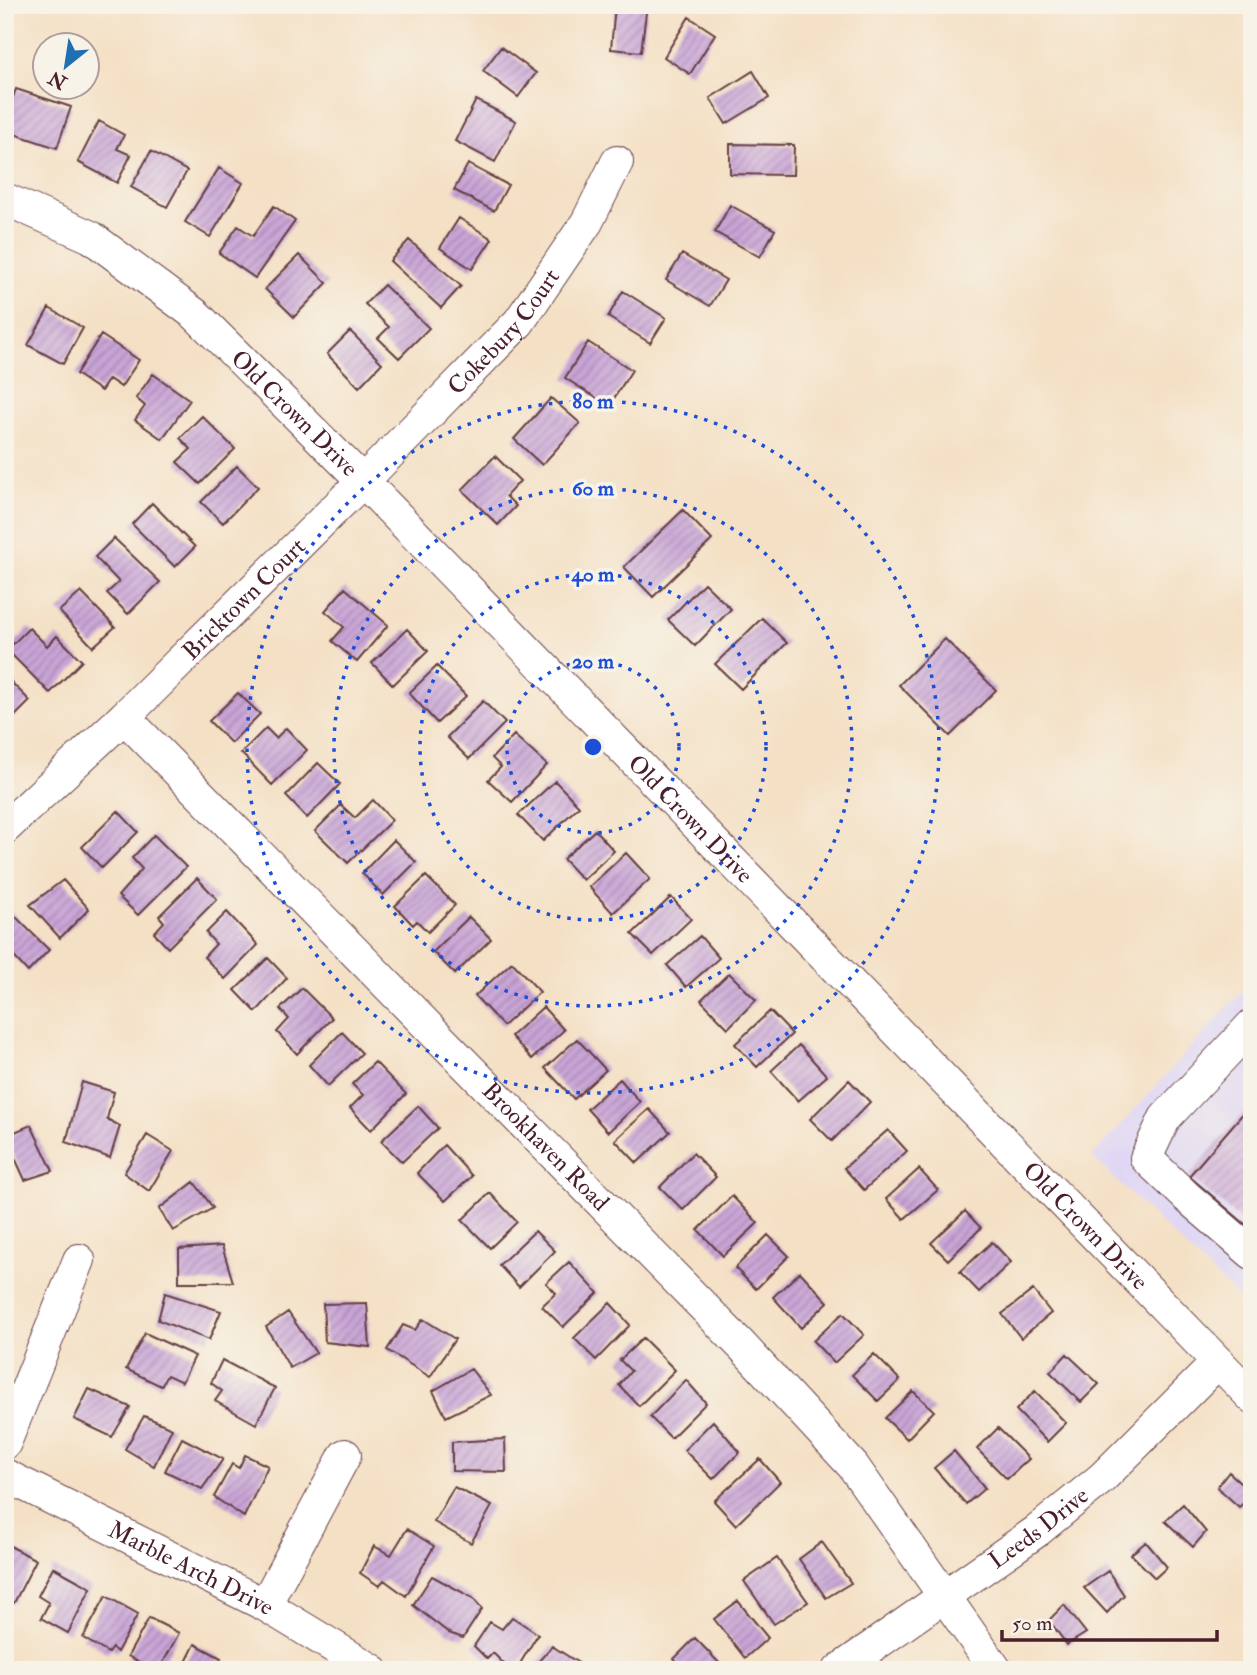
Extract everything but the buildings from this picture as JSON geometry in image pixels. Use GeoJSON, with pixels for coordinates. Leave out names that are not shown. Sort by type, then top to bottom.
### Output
{"type":"FeatureCollection","features":[{"type":"Feature","properties":{"kind":"street","name":"Cokebury Court"},"geometry":{"type":"LineString","coordinates":[[363,481],[519,322],[587,222],[617,162]]}},
{"type":"Feature","properties":{"kind":"street","name":"Old Crown Drive"},"geometry":{"type":"LineString","coordinates":[[5,199],[91,237],[197,315],[363,481],[1252,1397]]}},
{"type":"Feature","properties":{"kind":"street","name":"Bricktown Court"},"geometry":{"type":"LineString","coordinates":[[5,828],[124,717],[363,481]]}},
{"type":"Feature","properties":{"kind":"street","name":"Brookhaven Road"},"geometry":{"type":"LineString","coordinates":[[124,717],[742,1346],[853,1466],[996,1670]]}},
{"type":"Feature","properties":{"kind":"street"},"geometry":{"type":"LineString","coordinates":[[1252,1025],[1165,1118],[1146,1157],[1187,1197],[1252,1253]]}},
{"type":"Feature","properties":{"kind":"street"},"geometry":{"type":"LineString","coordinates":[[5,1443],[79,1260]]}},
{"type":"Feature","properties":{"kind":"street","name":"Leeds Drive"},"geometry":{"type":"LineString","coordinates":[[839,1670],[1037,1531],[1102,1478],[1217,1363]]}},
{"type":"Feature","properties":{"kind":"street"},"geometry":{"type":"LineString","coordinates":[[265,1605],[345,1455]]}},
{"type":"Feature","properties":{"kind":"street","name":"Marble Arch Drive"},"geometry":{"type":"LineString","coordinates":[[5,1475],[265,1605],[372,1670]]}},
{"type":"Feature","properties":{"kind":"shaded area"},"geometry":{"type":"Polygon","coordinates":[[[1252,980],[1252,1311],[1092,1157],[1252,980]]]}}]}
